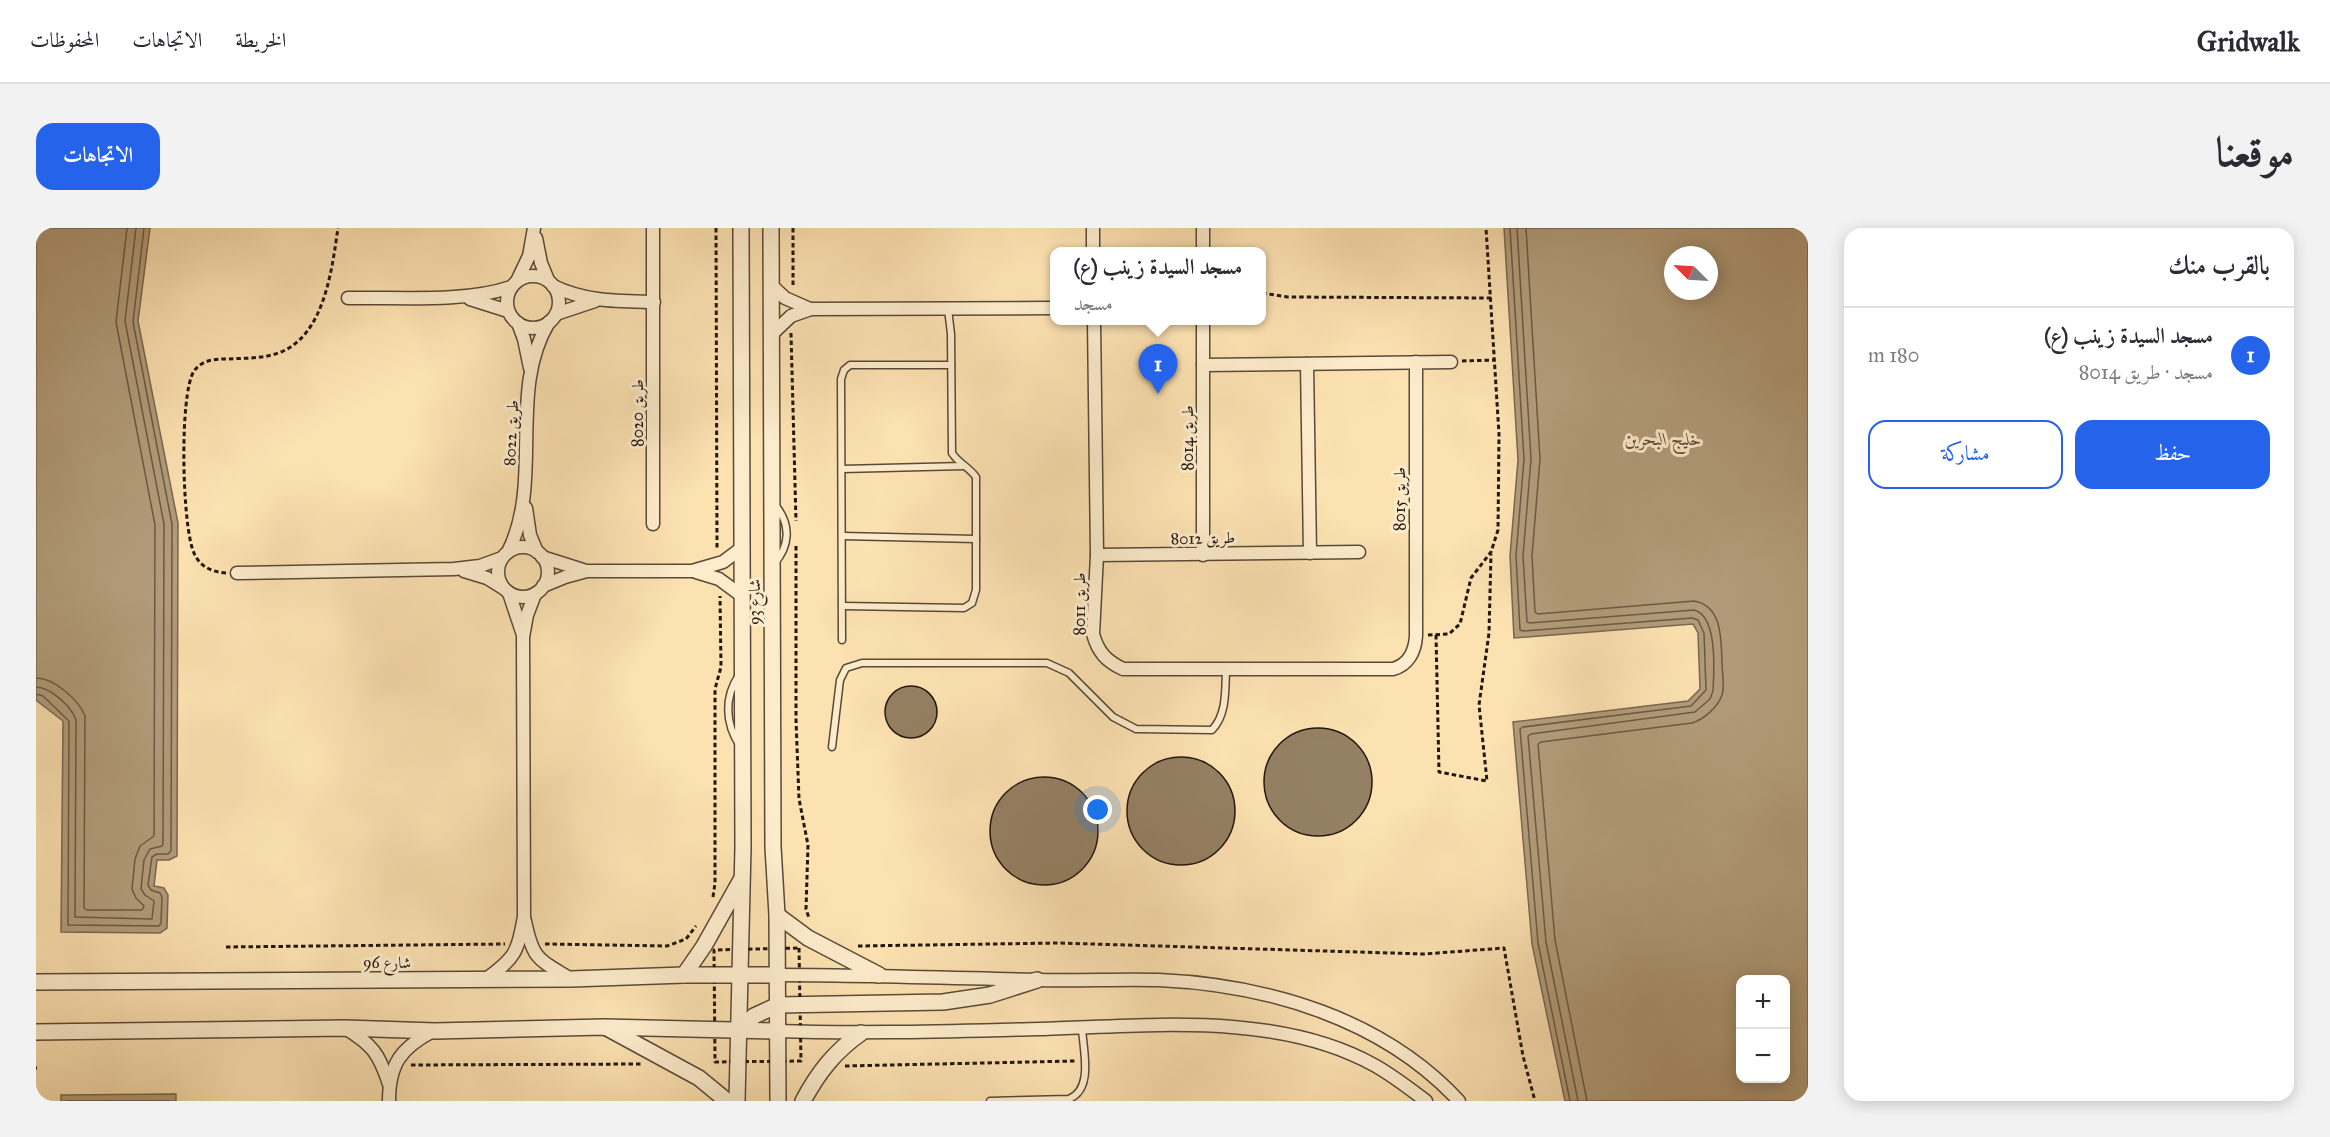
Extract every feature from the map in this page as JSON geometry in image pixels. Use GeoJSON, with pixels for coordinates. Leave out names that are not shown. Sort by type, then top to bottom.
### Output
{"type":"FeatureCollection","features":[{"type":"Feature","properties":{"kind":"street"},"geometry":{"type":"LineString","coordinates":[[535,228],[541,263],[559,299],[552,318]]}},
{"type":"Feature","properties":{"kind":"street"},"geometry":{"type":"LineString","coordinates":[[508,311],[508,294],[529,256],[535,228]]}},
{"type":"Feature","properties":{"kind":"street","name":"طريق 8020"},"geometry":{"type":"LineString","coordinates":[[653,228],[653,524]]}},
{"type":"Feature","properties":{"kind":"street","name":"شارع 93"},"geometry":{"type":"LineString","coordinates":[[737,1101],[743,877],[741,228]]}},
{"type":"Feature","properties":{"kind":"street","name":"شارع 93"},"geometry":{"type":"LineString","coordinates":[[771,228],[773,847],[777,915],[778,1101]]}},
{"type":"Feature","properties":{"kind":"street"},"geometry":{"type":"LineString","coordinates":[[1093,228],[1093,247]]}},
{"type":"Feature","properties":{"kind":"street"},"geometry":{"type":"LineString","coordinates":[[1203,228],[1203,247]]}},
{"type":"Feature","properties":{"kind":"street"},"geometry":{"type":"LineString","coordinates":[[348,298],[460,297],[492,293],[532,276],[570,293],[597,301],[654,302]]}},
{"type":"Feature","properties":{"kind":"street"},"geometry":{"type":"LineString","coordinates":[[771,285],[793,303],[811,309],[1050,308]]}},
{"type":"Feature","properties":{"kind":"street"},"geometry":{"type":"LineString","coordinates":[[460,297],[508,311],[518,323],[534,328],[552,318],[597,301]]}},
{"type":"Feature","properties":{"kind":"street"},"geometry":{"type":"LineString","coordinates":[[771,335],[790,316],[811,309]]}},
{"type":"Feature","properties":{"kind":"street","name":"طريق 8022"},"geometry":{"type":"LineString","coordinates":[[530,372],[538,344],[552,318]]}},
{"type":"Feature","properties":{"kind":"street","name":"طريق 8022"},"geometry":{"type":"LineString","coordinates":[[505,555],[519,527],[524,495],[530,372],[524,339],[518,323]]}},
{"type":"Feature","properties":{"kind":"street","name":"طريق 8011"},"geometry":{"type":"LineString","coordinates":[[1094,325],[1097,555],[1093,633],[1102,656],[1112,664],[1129,669],[1393,669],[1400,667],[1410,659],[1416,636]]}},
{"type":"Feature","properties":{"kind":"street","name":"طريق 8014"},"geometry":{"type":"LineString","coordinates":[[1203,325],[1203,555]]}},
{"type":"Feature","properties":{"kind":"street","name":"طريق 8015"},"geometry":{"type":"LineString","coordinates":[[1416,362],[1416,636]]}},
{"type":"Feature","properties":{"kind":"street"},"geometry":{"type":"LineString","coordinates":[[1203,365],[1451,362]]}},
{"type":"Feature","properties":{"kind":"street"},"geometry":{"type":"LineString","coordinates":[[1307,364],[1310,554]]}},
{"type":"Feature","properties":{"kind":"street","name":"طريق 8022"},"geometry":{"type":"LineString","coordinates":[[524,495],[528,526],[540,554]]}},
{"type":"Feature","properties":{"kind":"street"},"geometry":{"type":"LineString","coordinates":[[454,569],[487,578],[517,597],[539,590],[565,577],[587,571],[692,571],[717,565],[743,547]]}},
{"type":"Feature","properties":{"kind":"street"},"geometry":{"type":"LineString","coordinates":[[237,573],[454,569],[480,566],[522,548],[587,571]]}},
{"type":"Feature","properties":{"kind":"street","name":"طريق 8012"},"geometry":{"type":"LineString","coordinates":[[1097,555],[1359,552]]}},
{"type":"Feature","properties":{"kind":"street"},"geometry":{"type":"LineString","coordinates":[[486,979],[512,958],[524,944],[523,637],[527,615],[547,572],[540,554]]}},
{"type":"Feature","properties":{"kind":"street"},"geometry":{"type":"LineString","coordinates":[[505,555],[498,570],[500,582],[506,590],[523,637]]}},
{"type":"Feature","properties":{"kind":"street"},"geometry":{"type":"LineString","coordinates":[[692,571],[719,579],[742,596]]}},
{"type":"Feature","properties":{"kind":"street"},"geometry":{"type":"LineString","coordinates":[[684,975],[704,946],[743,877]]}},
{"type":"Feature","properties":{"kind":"street"},"geometry":{"type":"LineString","coordinates":[[777,915],[808,938],[879,975]]}},
{"type":"Feature","properties":{"kind":"street"},"geometry":{"type":"LineString","coordinates":[[524,944],[539,958],[571,979]]}},
{"type":"Feature","properties":{"kind":"street","name":"شارع 96"},"geometry":{"type":"LineString","coordinates":[[36,982],[571,979],[684,975],[778,975]]}},
{"type":"Feature","properties":{"kind":"street"},"geometry":{"type":"LineString","coordinates":[[778,975],[1160,980],[1266,995],[1306,1006],[1354,1024],[1391,1045],[1428,1071],[1459,1101]]}},
{"type":"Feature","properties":{"kind":"street"},"geometry":{"type":"LineString","coordinates":[[738,1031],[754,1017],[778,1005],[943,1002],[990,994],[1037,980]]}},
{"type":"Feature","properties":{"kind":"street"},"geometry":{"type":"LineString","coordinates":[[36,1032],[604,1027],[861,1034],[1148,1026],[1249,1027],[1293,1036],[1338,1049],[1373,1064],[1426,1101]]}},
{"type":"Feature","properties":{"kind":"street"},"geometry":{"type":"LineString","coordinates":[[604,1027],[699,1078],[727,1101]]}},
{"type":"Feature","properties":{"kind":"street"},"geometry":{"type":"LineString","coordinates":[[345,1028],[358,1036],[379,1056],[389,1084]]}},
{"type":"Feature","properties":{"kind":"street"},"geometry":{"type":"LineString","coordinates":[[389,1101],[389,1084],[395,1065],[406,1048],[435,1030]]}},
{"type":"Feature","properties":{"kind":"street"},"geometry":{"type":"LineString","coordinates":[[803,1101],[817,1076],[844,1045],[861,1034]]}},
{"type":"Feature","properties":{"kind":"lane"},"geometry":{"type":"LineString","coordinates":[[843,606],[964,608],[972,603],[976,590],[975,477],[971,470],[956,461],[952,453],[951,334],[948,309]]}},
{"type":"Feature","properties":{"kind":"lane"},"geometry":{"type":"LineString","coordinates":[[843,640],[841,379],[844,370],[850,365],[951,365]]}},
{"type":"Feature","properties":{"kind":"lane"},"geometry":{"type":"LineString","coordinates":[[842,470],[965,466]]}},
{"type":"Feature","properties":{"kind":"lane"},"geometry":{"type":"LineString","coordinates":[[842,536],[976,539]]}},
{"type":"Feature","properties":{"kind":"lane"},"geometry":{"type":"LineString","coordinates":[[832,747],[840,680],[846,668],[862,663],[1047,663],[1069,673],[1113,717],[1136,729],[1212,730],[1220,722],[1225,703],[1226,670]]}},
{"type":"Feature","properties":{"kind":"lane"},"geometry":{"type":"LineString","coordinates":[[990,1101],[1069,1099],[1076,1096],[1084,1084],[1082,1028]]}},
{"type":"Feature","properties":{"kind":"path"},"geometry":{"type":"LineString","coordinates":[[237,573],[210,571],[200,563],[193,552],[185,497],[183,459],[185,422],[193,374],[200,365],[209,360],[264,357],[283,351],[299,340],[321,305],[328,286],[338,228]]}},
{"type":"Feature","properties":{"kind":"path"},"geometry":{"type":"LineString","coordinates":[[716,228],[717,565]]}},
{"type":"Feature","properties":{"kind":"path"},"geometry":{"type":"LineString","coordinates":[[793,228],[793,303]]}},
{"type":"Feature","properties":{"kind":"path"},"geometry":{"type":"LineString","coordinates":[[1436,635],[1439,772],[1487,781],[1479,705],[1489,633],[1491,552],[1498,531],[1499,434],[1486,228]]}},
{"type":"Feature","properties":{"kind":"path"},"geometry":{"type":"LineString","coordinates":[[1266,294],[1288,297],[1492,298]]}},
{"type":"Feature","properties":{"kind":"path"},"geometry":{"type":"LineString","coordinates":[[790,316],[796,521]]}},
{"type":"Feature","properties":{"kind":"path"},"geometry":{"type":"LineString","coordinates":[[1451,362],[1494,360]]}},
{"type":"Feature","properties":{"kind":"path"},"geometry":{"type":"LineString","coordinates":[[796,544],[796,720],[799,799],[808,845],[806,909],[811,922]]}},
{"type":"Feature","properties":{"kind":"path"},"geometry":{"type":"LineString","coordinates":[[1416,636],[1449,634],[1460,624],[1471,578],[1491,552]]}},
{"type":"Feature","properties":{"kind":"path"},"geometry":{"type":"LineString","coordinates":[[712,900],[715,883],[715,689],[721,667],[719,579]]}},
{"type":"Feature","properties":{"kind":"path"},"geometry":{"type":"LineString","coordinates":[[226,947],[524,944],[668,946],[686,939],[699,922]]}},
{"type":"Feature","properties":{"kind":"path"},"geometry":{"type":"LineString","coordinates":[[851,944],[862,947],[1059,943],[1424,954],[1504,948],[1523,1056],[1535,1101]]}},
{"type":"Feature","properties":{"kind":"path"},"geometry":{"type":"LineString","coordinates":[[801,1061],[817,1076],[828,1075],[845,1066],[1084,1061]]}},
{"type":"Feature","properties":{"kind":"path"},"geometry":{"type":"LineString","coordinates":[[395,1065],[673,1064]]}},
{"type":"Feature","properties":{"kind":"water"},"geometry":{"type":"Polygon","coordinates":[[[36,228],[150,228],[138,321],[178,523],[177,856],[169,860],[157,860],[154,886],[164,888],[168,895],[167,928],[160,933],[61,932],[63,721],[36,700],[36,228]]]}},
{"type":"Feature","properties":{"kind":"water","name":"خليج البحرين"},"geometry":{"type":"Polygon","coordinates":[[[1504,228],[1808,228],[1808,1101],[1565,1101],[1532,944],[1513,722],[1688,701],[1700,689],[1698,633],[1693,624],[1514,638],[1510,556],[1518,460],[1504,228]]]}},
{"type":"Feature","properties":{"kind":"water"},"geometry":{"type":"Polygon","coordinates":[[[176,1094],[176,1101],[61,1101],[61,1095],[176,1094]]]}},
{"type":"Feature","properties":{"kind":"building"},"geometry":{"type":"Polygon","coordinates":[[[911,686],[925,690],[933,698],[937,712],[933,726],[925,734],[911,738],[897,734],[889,726],[885,712],[889,698],[897,690],[911,686]]]}},
{"type":"Feature","properties":{"kind":"building"},"geometry":{"type":"Polygon","coordinates":[[[1318,728],[1339,732],[1356,744],[1368,761],[1372,782],[1368,803],[1356,820],[1339,832],[1318,836],[1297,832],[1280,820],[1268,803],[1264,782],[1268,761],[1280,744],[1297,732],[1318,728]]]}},
{"type":"Feature","properties":{"kind":"building"},"geometry":{"type":"Polygon","coordinates":[[[1181,757],[1202,761],[1219,773],[1231,790],[1235,811],[1231,832],[1219,849],[1202,861],[1181,865],[1160,861],[1143,849],[1131,832],[1127,811],[1131,790],[1143,773],[1160,761],[1181,757]]]}},
{"type":"Feature","properties":{"kind":"building"},"geometry":{"type":"Polygon","coordinates":[[[1044,777],[1065,781],[1082,793],[1094,810],[1098,831],[1094,852],[1082,869],[1065,881],[1044,885],[1023,881],[1006,869],[994,852],[990,831],[994,810],[1006,793],[1023,781],[1044,777]]]}},
{"type":"Feature","properties":{"kind":"place","name":"مسجد السيدة زينب (ع)"},"geometry":{"type":"Point","coordinates":[1158,394]}}]}
